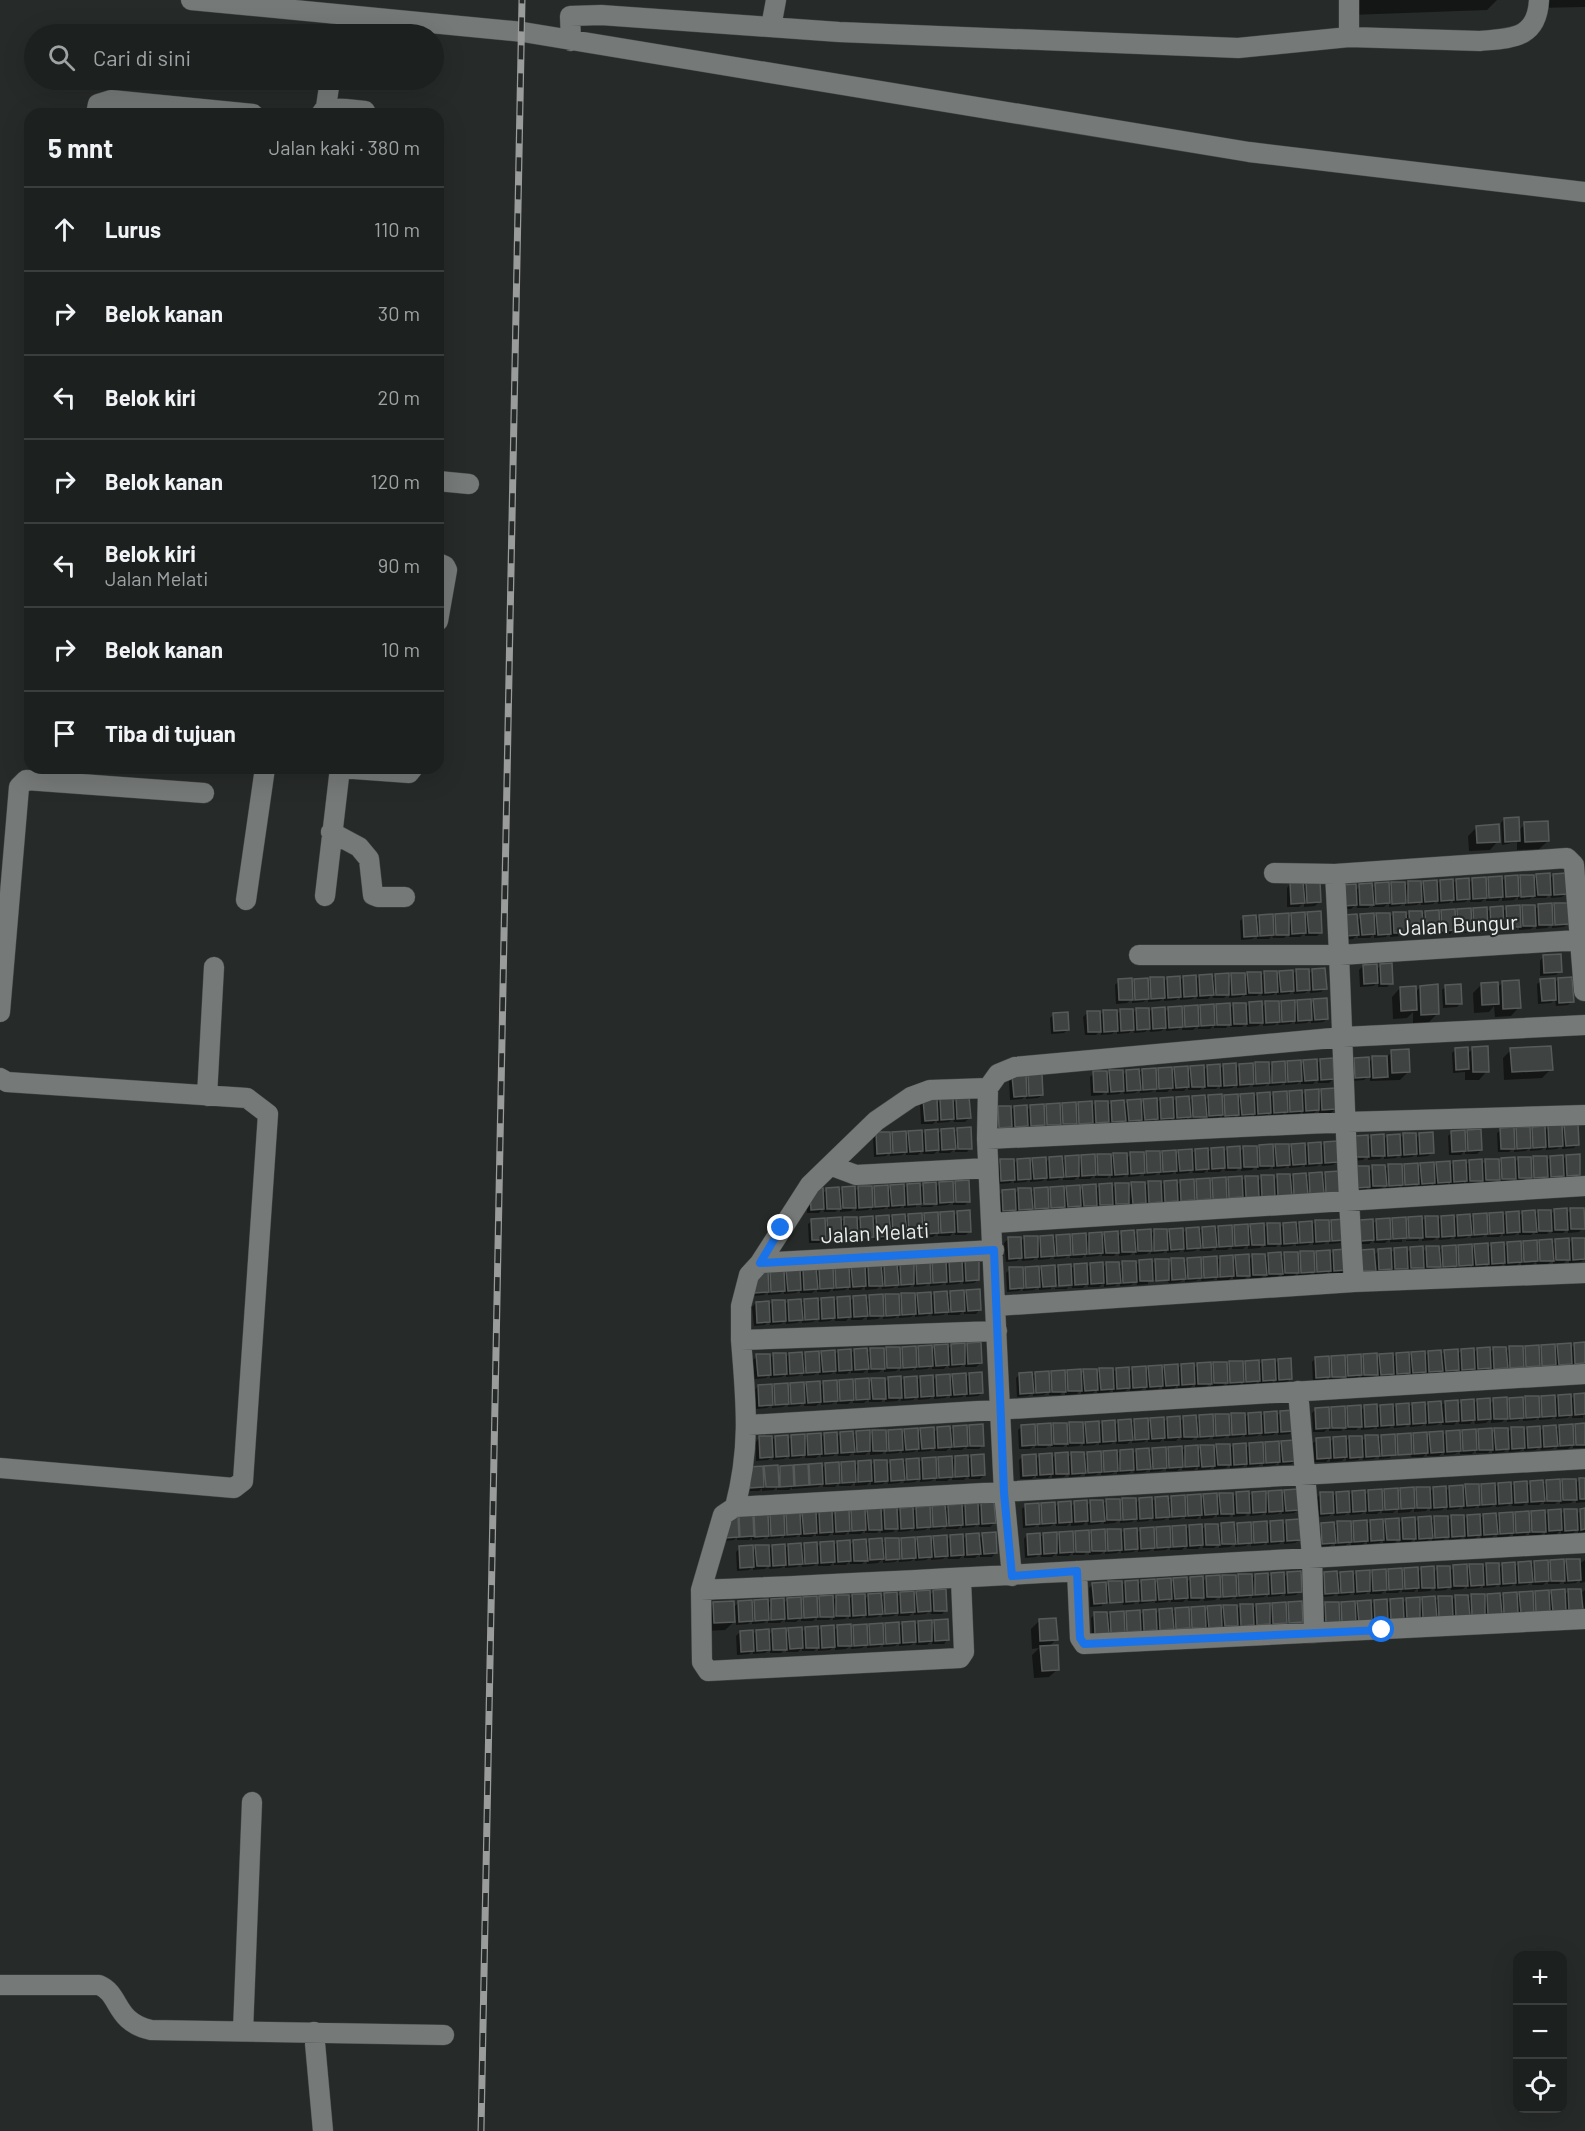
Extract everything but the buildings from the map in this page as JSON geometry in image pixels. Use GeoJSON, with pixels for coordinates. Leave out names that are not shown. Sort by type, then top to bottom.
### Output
{"type":"FeatureCollection","features":[{"type":"Feature","properties":{"kind":"street"},"geometry":{"type":"LineString","coordinates":[[191,0],[334,10],[523,32],[1248,152],[1585,192]]}},
{"type":"Feature","properties":{"kind":"street"},"geometry":{"type":"LineString","coordinates":[[771,27],[776,0]]}},
{"type":"Feature","properties":{"kind":"street"},"geometry":{"type":"LineString","coordinates":[[1348,0],[1349,37]]}},
{"type":"Feature","properties":{"kind":"street"},"geometry":{"type":"LineString","coordinates":[[571,41],[570,8],[625,16],[839,32],[1238,48],[1349,37],[1480,41],[1516,36],[1532,27],[1539,11],[1539,0]]}},
{"type":"Feature","properties":{"kind":"street"},"geometry":{"type":"LineString","coordinates":[[324,108],[328,90]]}},
{"type":"Feature","properties":{"kind":"street"},"geometry":{"type":"LineString","coordinates":[[97,108],[98,104],[111,100],[192,108]]}},
{"type":"Feature","properties":{"kind":"street"},"geometry":{"type":"LineString","coordinates":[[444,482],[469,484]]}},
{"type":"Feature","properties":{"kind":"street"},"geometry":{"type":"LineString","coordinates":[[444,566],[447,570],[444,587]]}},
{"type":"Feature","properties":{"kind":"street"},"geometry":{"type":"LineString","coordinates":[[246,900],[264,774]]}},
{"type":"Feature","properties":{"kind":"street"},"geometry":{"type":"LineString","coordinates":[[325,896],[339,774]]}},
{"type":"Feature","properties":{"kind":"street"},"geometry":{"type":"LineString","coordinates":[[0,1012],[19,787],[26,780],[204,793]]}},
{"type":"Feature","properties":{"kind":"street"},"geometry":{"type":"LineString","coordinates":[[331,832],[359,847],[369,859],[374,895],[405,897]]}},
{"type":"Feature","properties":{"kind":"street"},"geometry":{"type":"LineString","coordinates":[[1274,873],[1335,874],[1567,858],[1574,865],[1581,907],[1578,940],[1585,995]]}},
{"type":"Feature","properties":{"kind":"street"},"geometry":{"type":"LineString","coordinates":[[1335,874],[1347,1122],[1348,1202],[1354,1282]]}},
{"type":"Feature","properties":{"kind":"street","name":"Jalan Bungur"},"geometry":{"type":"LineString","coordinates":[[1138,955],[1340,955],[1578,940]]}},
{"type":"Feature","properties":{"kind":"street"},"geometry":{"type":"LineString","coordinates":[[207,1096],[214,967]]}},
{"type":"Feature","properties":{"kind":"street"},"geometry":{"type":"LineString","coordinates":[[1012,1576],[1004,1493],[987,1139],[988,1088],[998,1074],[1015,1067],[1343,1037],[1585,1025]]}},
{"type":"Feature","properties":{"kind":"street"},"geometry":{"type":"LineString","coordinates":[[0,1078],[7,1082],[247,1098],[268,1114],[243,1480],[234,1488],[0,1468]]}},
{"type":"Feature","properties":{"kind":"street"},"geometry":{"type":"LineString","coordinates":[[735,1507],[742,1479],[748,1425],[741,1340],[741,1306],[749,1275],[760,1263],[810,1185],[876,1121],[911,1097],[930,1090],[988,1088]]}},
{"type":"Feature","properties":{"kind":"street"},"geometry":{"type":"LineString","coordinates":[[987,1139],[1347,1122],[1585,1115]]}},
{"type":"Feature","properties":{"kind":"street"},"geometry":{"type":"LineString","coordinates":[[832,1166],[856,1175],[988,1168]]}},
{"type":"Feature","properties":{"kind":"street"},"geometry":{"type":"LineString","coordinates":[[992,1223],[1585,1186]]}},
{"type":"Feature","properties":{"kind":"street","name":"Jalan Melati"},"geometry":{"type":"LineString","coordinates":[[760,1263],[994,1250]]}},
{"type":"Feature","properties":{"kind":"street"},"geometry":{"type":"LineString","coordinates":[[996,1306],[1354,1282],[1585,1273]]}},
{"type":"Feature","properties":{"kind":"street"},"geometry":{"type":"LineString","coordinates":[[741,1340],[997,1331]]}},
{"type":"Feature","properties":{"kind":"street"},"geometry":{"type":"LineString","coordinates":[[748,1425],[1585,1374]]}},
{"type":"Feature","properties":{"kind":"street"},"geometry":{"type":"LineString","coordinates":[[1298,1390],[1312,1557],[1314,1633]]}},
{"type":"Feature","properties":{"kind":"street"},"geometry":{"type":"LineString","coordinates":[[961,1580],[964,1652],[960,1658],[708,1671],[702,1662],[701,1590],[723,1515],[735,1507],[1585,1459]]}},
{"type":"Feature","properties":{"kind":"street"},"geometry":{"type":"LineString","coordinates":[[701,1590],[961,1580],[1312,1557],[1585,1544]]}},
{"type":"Feature","properties":{"kind":"street"},"geometry":{"type":"LineString","coordinates":[[1077,1571],[1080,1638],[1084,1644],[1585,1619]]}},
{"type":"Feature","properties":{"kind":"street"},"geometry":{"type":"LineString","coordinates":[[243,2031],[252,1802]]}},
{"type":"Feature","properties":{"kind":"street"},"geometry":{"type":"LineString","coordinates":[[0,1985],[99,1985],[105,1987],[128,2020],[142,2028],[444,2035]]}},
{"type":"Feature","properties":{"kind":"street"},"geometry":{"type":"LineString","coordinates":[[314,2032],[323,2131]]}},
{"type":"Feature","properties":{"kind":"railway"},"geometry":{"type":"LineString","coordinates":[[481,2131],[522,0]]}},
{"type":"Feature","properties":{"kind":"route"},"geometry":{"type":"LineString","coordinates":[[781,1228],[760,1263],[994,1250],[1004,1493],[1012,1576],[1077,1571],[1081,1642],[1084,1644],[1382,1630]]}}]}
